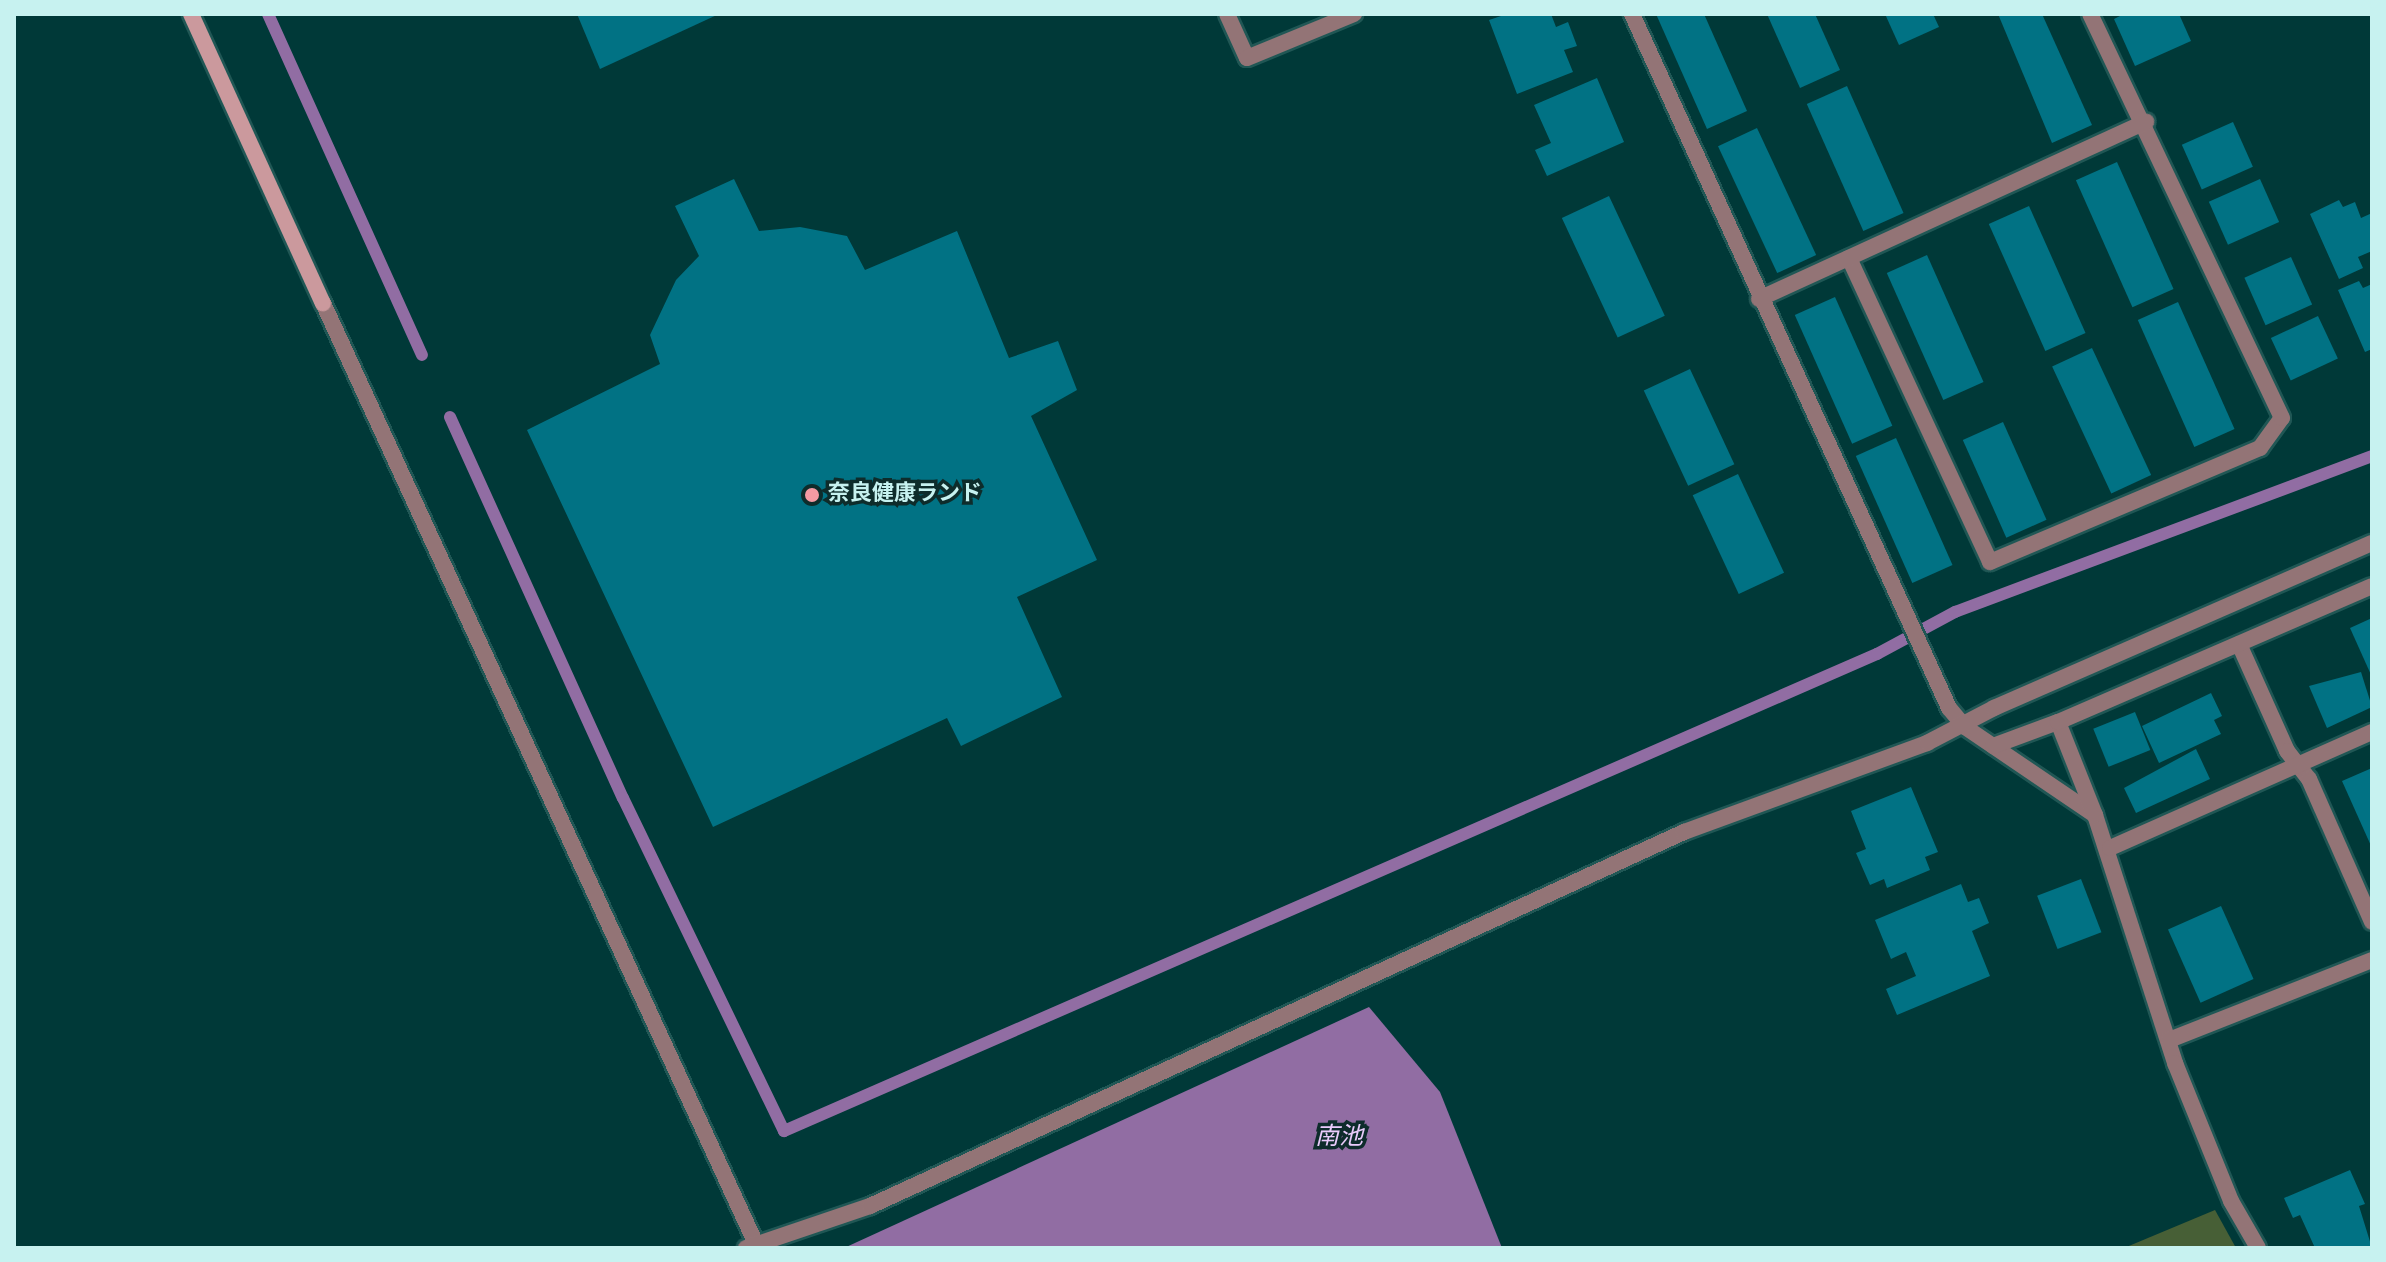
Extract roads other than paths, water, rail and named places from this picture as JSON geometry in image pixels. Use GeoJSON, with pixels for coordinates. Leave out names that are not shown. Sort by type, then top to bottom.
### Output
{"type":"FeatureCollection","features":[{"type":"Feature","properties":{"kind":"street"},"geometry":{"type":"LineString","coordinates":[[191,14],[751,1246],[870,1206],[1684,832],[1965,727],[1994,708],[2372,543]]}},
{"type":"Feature","properties":{"kind":"street"},"geometry":{"type":"LineString","coordinates":[[1227,14],[1247,58],[1354,14]]}},
{"type":"Feature","properties":{"kind":"street"},"geometry":{"type":"LineString","coordinates":[[1632,14],[1759,299],[1926,660],[1965,727],[2095,815]]}},
{"type":"Feature","properties":{"kind":"street"},"geometry":{"type":"LineString","coordinates":[[1849,258],[1990,562],[2260,448],[2282,418],[2146,122],[2090,14]]}},
{"type":"Feature","properties":{"kind":"street"},"geometry":{"type":"LineString","coordinates":[[1759,299],[2146,122]]}},
{"type":"Feature","properties":{"kind":"street"},"geometry":{"type":"LineString","coordinates":[[1993,746],[2058,722],[2372,586]]}},
{"type":"Feature","properties":{"kind":"street"},"geometry":{"type":"LineString","coordinates":[[2239,644],[2372,922]]}},
{"type":"Feature","properties":{"kind":"street"},"geometry":{"type":"LineString","coordinates":[[2058,722],[2110,848],[2169,1040],[2231,1201],[2258,1248]]}},
{"type":"Feature","properties":{"kind":"street"},"geometry":{"type":"LineString","coordinates":[[2110,848],[2372,732]]}},
{"type":"Feature","properties":{"kind":"street"},"geometry":{"type":"LineString","coordinates":[[2169,1040],[2372,960]]}},
{"type":"Feature","properties":{"kind":"water","name":"南池"},"geometry":{"type":"Polygon","coordinates":[[[1369,1007],[1440,1092],[1502,1248],[844,1248],[1369,1007]]]}},
{"type":"Feature","properties":{"kind":"waterway"},"geometry":{"type":"LineString","coordinates":[[268,14],[422,355]]}},
{"type":"Feature","properties":{"kind":"waterway"},"geometry":{"type":"LineString","coordinates":[[450,417],[623,798],[784,1131],[1877,654],[1955,612],[2372,456]]}},
{"type":"Feature","properties":{"kind":"place","name":"奈良健康ランド"},"geometry":{"type":"Point","coordinates":[812,495]}}]}
